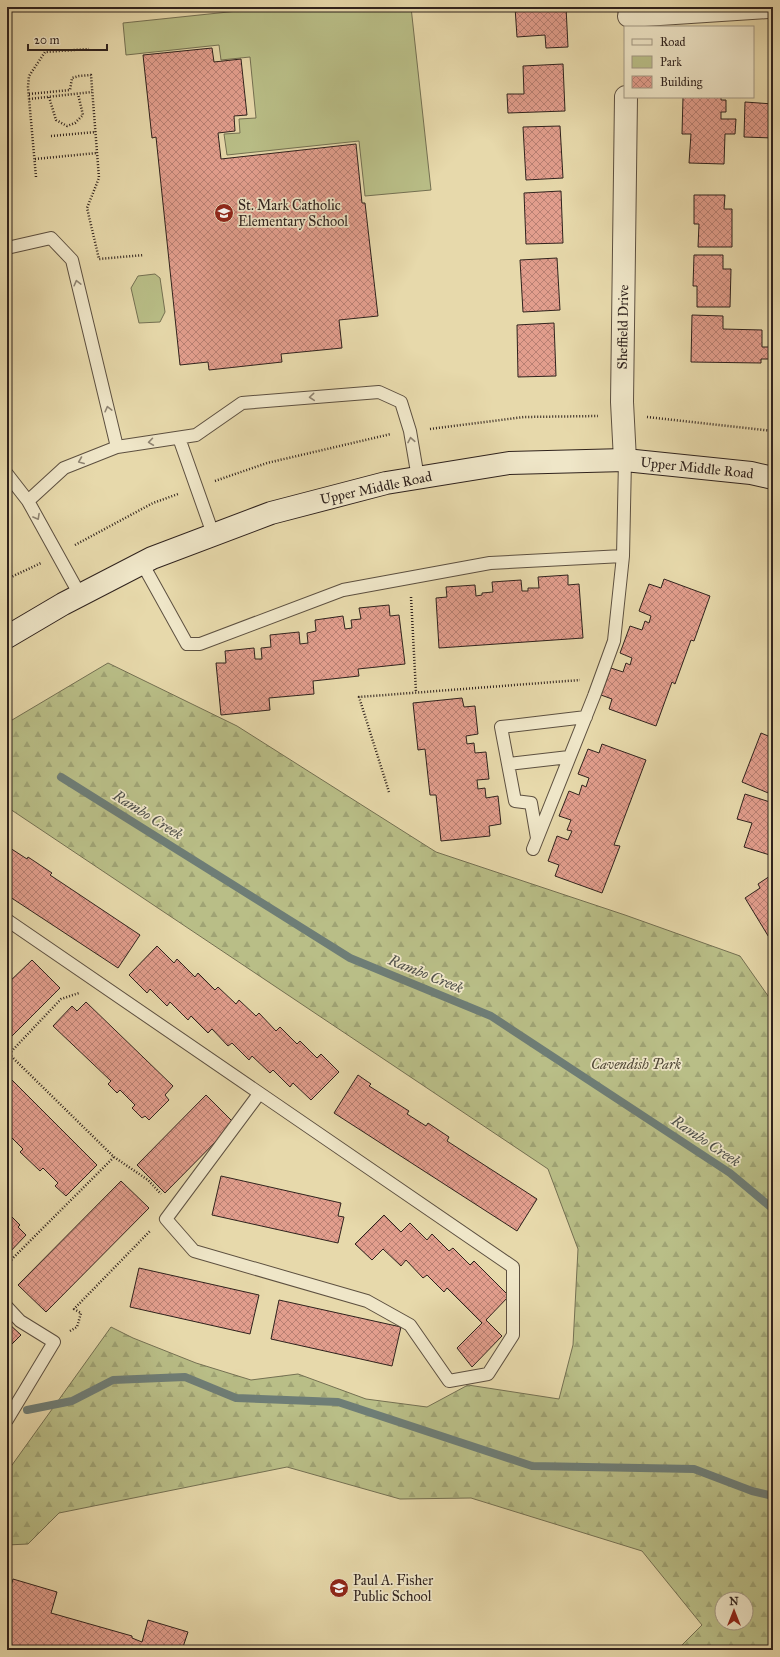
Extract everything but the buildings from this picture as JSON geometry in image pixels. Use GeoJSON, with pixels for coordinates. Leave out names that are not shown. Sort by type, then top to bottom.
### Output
{"type":"FeatureCollection","features":[{"type":"Feature","properties":{"kind":"main road"},"geometry":{"type":"LineString","coordinates":[[628,16],[768,7]]}},
{"type":"Feature","properties":{"kind":"main road","name":"Sheffield Drive"},"geometry":{"type":"LineString","coordinates":[[625,460],[622,402],[626,98]]}},
{"type":"Feature","properties":{"kind":"main road","name":"Upper Middle Road"},"geometry":{"type":"LineString","coordinates":[[7,637],[80,595],[142,563],[213,534],[271,513],[386,483],[509,463],[625,460],[751,473],[773,478]]}},
{"type":"Feature","properties":{"kind":"lane"},"geometry":{"type":"LineString","coordinates":[[7,248],[50,238],[72,260],[117,447]]}},
{"type":"Feature","properties":{"kind":"lane"},"geometry":{"type":"LineString","coordinates":[[28,501],[64,468],[117,447],[196,435],[242,403],[379,392],[401,402],[408,426],[418,478]]}},
{"type":"Feature","properties":{"kind":"lane"},"geometry":{"type":"LineString","coordinates":[[179,438],[213,534]]}},
{"type":"Feature","properties":{"kind":"lane","name":"Sheffield Drive"},"geometry":{"type":"LineString","coordinates":[[508,764],[515,801],[531,803],[535,844],[586,717],[614,641],[623,556],[625,460]]}},
{"type":"Feature","properties":{"kind":"lane"},"geometry":{"type":"LineString","coordinates":[[7,474],[28,501],[80,595]]}},
{"type":"Feature","properties":{"kind":"lane"},"geometry":{"type":"LineString","coordinates":[[142,563],[187,644],[200,644],[343,590],[490,563],[623,556]]}},
{"type":"Feature","properties":{"kind":"lane"},"geometry":{"type":"LineString","coordinates":[[569,757],[508,764],[501,727],[586,717]]}},
{"type":"Feature","properties":{"kind":"lane"},"geometry":{"type":"LineString","coordinates":[[7,920],[513,1267],[513,1334],[488,1374],[449,1381],[410,1325],[367,1301],[194,1251],[166,1219],[259,1094]]}},
{"type":"Feature","properties":{"kind":"lane"},"geometry":{"type":"LineString","coordinates":[[7,1307],[20,1321],[54,1342],[7,1420]]}},
{"type":"Feature","properties":{"kind":"path"},"geometry":{"type":"LineString","coordinates":[[36,177],[29,99],[29,76],[45,52],[89,49]]}},
{"type":"Feature","properties":{"kind":"path"},"geometry":{"type":"LineString","coordinates":[[29,94],[70,90],[72,78],[91,75],[99,178],[87,208],[99,258],[144,255]]}},
{"type":"Feature","properties":{"kind":"path"},"geometry":{"type":"LineString","coordinates":[[29,99],[92,92]]}},
{"type":"Feature","properties":{"kind":"path"},"geometry":{"type":"LineString","coordinates":[[49,97],[56,120],[66,126],[76,123],[83,115],[78,94]]}},
{"type":"Feature","properties":{"kind":"path"},"geometry":{"type":"LineString","coordinates":[[50,136],[96,132]]}},
{"type":"Feature","properties":{"kind":"path"},"geometry":{"type":"LineString","coordinates":[[35,159],[97,153]]}},
{"type":"Feature","properties":{"kind":"path"},"geometry":{"type":"LineString","coordinates":[[410,577],[416,692]]}},
{"type":"Feature","properties":{"kind":"path"},"geometry":{"type":"LineString","coordinates":[[390,792],[359,697],[600,678]]}},
{"type":"Feature","properties":{"kind":"path"},"geometry":{"type":"LineString","coordinates":[[95,980],[81,992],[61,998],[8,1055],[114,1157],[148,1180],[174,1209]]}},
{"type":"Feature","properties":{"kind":"path"},"geometry":{"type":"LineString","coordinates":[[7,1264],[114,1157]]}},
{"type":"Feature","properties":{"kind":"path"},"geometry":{"type":"LineString","coordinates":[[54,1342],[77,1327],[81,1314],[74,1309],[152,1229],[166,1219]]}},
{"type":"Feature","properties":{"kind":"green space"},"geometry":{"type":"Polygon","coordinates":[[[276,7],[411,7],[431,190],[365,196],[359,141],[227,155],[224,134],[240,133],[239,119],[256,118],[250,57],[221,60],[219,45],[126,55],[123,23],[276,7]]]}},
{"type":"Feature","properties":{"kind":"green space"},"geometry":{"type":"Polygon","coordinates":[[[155,274],[160,278],[165,312],[160,322],[139,323],[131,288],[138,276],[155,274]]]}},
{"type":"Feature","properties":{"kind":"green space","name":"Cavendish Park"},"geometry":{"type":"Polygon","coordinates":[[[108,663],[237,726],[436,852],[625,915],[740,956],[773,1003],[773,1650],[677,1650],[702,1625],[642,1551],[471,1498],[400,1499],[287,1467],[59,1513],[28,1544],[7,1545],[7,1472],[111,1327],[133,1338],[196,1363],[251,1380],[298,1374],[366,1399],[427,1407],[468,1385],[559,1399],[573,1345],[578,1249],[548,1169],[7,807],[7,723],[108,663]]]}},
{"type":"Feature","properties":{"kind":"waterway","name":"Rambo Creek"},"geometry":{"type":"LineString","coordinates":[[61,777],[350,958],[491,1016],[730,1173],[773,1209]]}},
{"type":"Feature","properties":{"kind":"waterway"},"geometry":{"type":"LineString","coordinates":[[27,1410],[72,1401],[113,1380],[185,1377],[236,1398],[338,1402],[532,1466],[694,1469],[752,1491],[773,1496]]}},
{"type":"Feature","properties":{"kind":"place","name":"St. Mark Catholic Elementary School"},"geometry":{"type":"Point","coordinates":[224,213]}},
{"type":"Feature","properties":{"kind":"place","name":"Paul A. Fisher Public School"},"geometry":{"type":"Point","coordinates":[339,1588]}}]}
